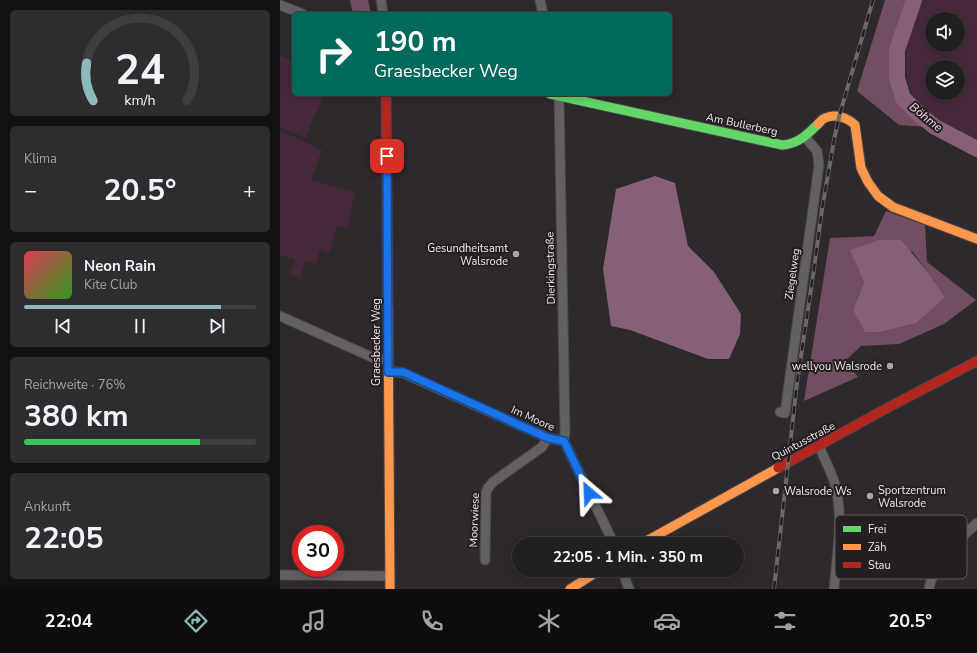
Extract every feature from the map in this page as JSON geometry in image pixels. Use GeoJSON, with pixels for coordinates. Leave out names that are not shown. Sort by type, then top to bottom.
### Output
{"type":"FeatureCollection","features":[{"type":"Feature","properties":{"kind":"street"},"geometry":{"type":"LineString","coordinates":[[381,0],[383,12]]}},
{"type":"Feature","properties":{"kind":"street"},"geometry":{"type":"LineString","coordinates":[[540,0],[543,12]]}},
{"type":"Feature","properties":{"kind":"street"},"geometry":{"type":"LineString","coordinates":[[280,5],[298,12]]}},
{"type":"Feature","properties":{"kind":"street","name":"Graesbecker Weg"},"geometry":{"type":"LineString","coordinates":[[386,96],[390,589]]}},
{"type":"Feature","properties":{"kind":"street","name":"Dierkingstraße"},"geometry":{"type":"LineString","coordinates":[[556,96],[565,432],[564,441]]}},
{"type":"Feature","properties":{"kind":"street","name":"Am Bullerberg"},"geometry":{"type":"LineString","coordinates":[[561,96],[782,145],[794,143],[805,137],[824,118],[839,117],[851,121],[856,129],[861,168],[868,182],[878,196],[893,207],[977,239]]}},
{"type":"Feature","properties":{"kind":"street","name":"Ziegelweg"},"geometry":{"type":"LineString","coordinates":[[780,412],[785,413],[819,165],[817,151],[805,137]]}},
{"type":"Feature","properties":{"kind":"street"},"geometry":{"type":"LineString","coordinates":[[280,316],[376,359],[388,359]]}},
{"type":"Feature","properties":{"kind":"street","name":"Quintusstraße"},"geometry":{"type":"LineString","coordinates":[[654,537],[977,361]]}},
{"type":"Feature","properties":{"kind":"street","name":"Im Moore"},"geometry":{"type":"LineString","coordinates":[[388,372],[403,372],[548,438],[564,441],[611,537]]}},
{"type":"Feature","properties":{"kind":"street","name":"Moorwiese"},"geometry":{"type":"LineString","coordinates":[[485,560],[486,493],[488,488],[492,482],[542,447],[548,438]]}},
{"type":"Feature","properties":{"kind":"street"},"geometry":{"type":"LineString","coordinates":[[819,446],[834,484],[838,502],[838,515]]}},
{"type":"Feature","properties":{"kind":"street"},"geometry":{"type":"LineString","coordinates":[[967,532],[977,523]]}},
{"type":"Feature","properties":{"kind":"street"},"geometry":{"type":"LineString","coordinates":[[280,575],[390,576]]}},
{"type":"Feature","properties":{"kind":"street"},"geometry":{"type":"LineString","coordinates":[[570,589],[589,577]]}},
{"type":"Feature","properties":{"kind":"street"},"geometry":{"type":"LineString","coordinates":[[625,577],[629,589]]}},
{"type":"Feature","properties":{"kind":"street"},"geometry":{"type":"LineString","coordinates":[[834,589],[835,577]]}},
{"type":"Feature","properties":{"kind":"street"},"geometry":{"type":"LineString","coordinates":[[929,589],[931,579]]}},
{"type":"Feature","properties":{"kind":"shaded area"},"geometry":{"type":"Polygon","coordinates":[[[350,0],[368,0],[371,12],[353,12],[350,0]]]}},
{"type":"Feature","properties":{"kind":"shaded area"},"geometry":{"type":"Polygon","coordinates":[[[885,0],[909,0],[890,54],[891,81],[902,107],[927,127],[899,125],[857,91],[885,0]]]}},
{"type":"Feature","properties":{"kind":"shaded area"},"geometry":{"type":"Polygon","coordinates":[[[922,0],[977,0],[977,142],[933,119],[918,104],[911,90],[907,76],[906,60],[910,29],[922,0]]]}},
{"type":"Feature","properties":{"kind":"shaded area"},"geometry":{"type":"Polygon","coordinates":[[[280,56],[292,61],[292,96],[323,96],[305,138],[280,127],[280,56]]]}},
{"type":"Feature","properties":{"kind":"shaded area"},"geometry":{"type":"Polygon","coordinates":[[[282,131],[322,150],[311,180],[355,192],[347,228],[337,226],[329,253],[320,250],[316,264],[306,261],[300,278],[290,275],[295,260],[280,255],[280,136],[282,131]]]}},
{"type":"Feature","properties":{"kind":"shaded area"},"geometry":{"type":"Polygon","coordinates":[[[655,176],[675,183],[688,246],[714,272],[741,314],[740,334],[729,359],[708,359],[630,330],[611,326],[603,269],[616,189],[655,176]]]}},
{"type":"Feature","properties":{"kind":"shaded area"},"geometry":{"type":"Polygon","coordinates":[[[886,211],[925,225],[927,262],[976,300],[944,324],[899,344],[861,346],[845,361],[858,377],[804,401],[830,238],[874,236],[886,211]],[[912,251],[864,282],[853,310],[945,297],[912,251]]]}},
{"type":"Feature","properties":{"kind":"shaded area"},"geometry":{"type":"Polygon","coordinates":[[[879,240],[901,240],[927,271],[945,297],[916,323],[879,332],[865,332],[853,310],[864,282],[850,250],[879,240]]]}},
{"type":"Feature","properties":{"kind":"waterway","name":"Böhme"},"geometry":{"type":"LineString","coordinates":[[914,0],[897,50],[897,78],[903,98],[921,116],[935,127],[977,149]]}},
{"type":"Feature","properties":{"kind":"railway"},"geometry":{"type":"LineString","coordinates":[[774,589],[797,383],[822,209],[839,117],[873,0]]}},
{"type":"Feature","properties":{"kind":"traffic: fast"},"geometry":{"type":"LineString","coordinates":[[559,96],[782,145],[798,141],[818,124]]}},
{"type":"Feature","properties":{"kind":"traffic: slow"},"geometry":{"type":"LineString","coordinates":[[818,124],[824,118],[837,116],[845,118],[855,125],[861,168],[868,182],[878,196],[893,207],[977,239]]}},
{"type":"Feature","properties":{"kind":"traffic: slow"},"geometry":{"type":"LineString","coordinates":[[388,307],[390,589]]}},
{"type":"Feature","properties":{"kind":"traffic: slow"},"geometry":{"type":"LineString","coordinates":[[654,537],[778,468]]}},
{"type":"Feature","properties":{"kind":"traffic: slow"},"geometry":{"type":"LineString","coordinates":[[570,589],[589,577]]}},
{"type":"Feature","properties":{"kind":"traffic: jam"},"geometry":{"type":"LineString","coordinates":[[386,96],[388,307]]}},
{"type":"Feature","properties":{"kind":"traffic: jam"},"geometry":{"type":"LineString","coordinates":[[778,468],[977,361]]}},
{"type":"Feature","properties":{"kind":"place","name":"Gesundheitsamt Walsrode"},"geometry":{"type":"Point","coordinates":[516,254]}},
{"type":"Feature","properties":{"kind":"place","name":"wellyou Walsrode"},"geometry":{"type":"Point","coordinates":[890,366]}},
{"type":"Feature","properties":{"kind":"place","name":"Walsrode Ws"},"geometry":{"type":"Point","coordinates":[776,491]}},
{"type":"Feature","properties":{"kind":"place","name":"Sportzentrum Walsrode"},"geometry":{"type":"Point","coordinates":[870,496]}},
{"type":"Feature","properties":{"kind":"route"},"geometry":{"type":"LineString","coordinates":[[387,156],[388,372],[403,372],[548,438],[564,441],[589,493]]}}]}
